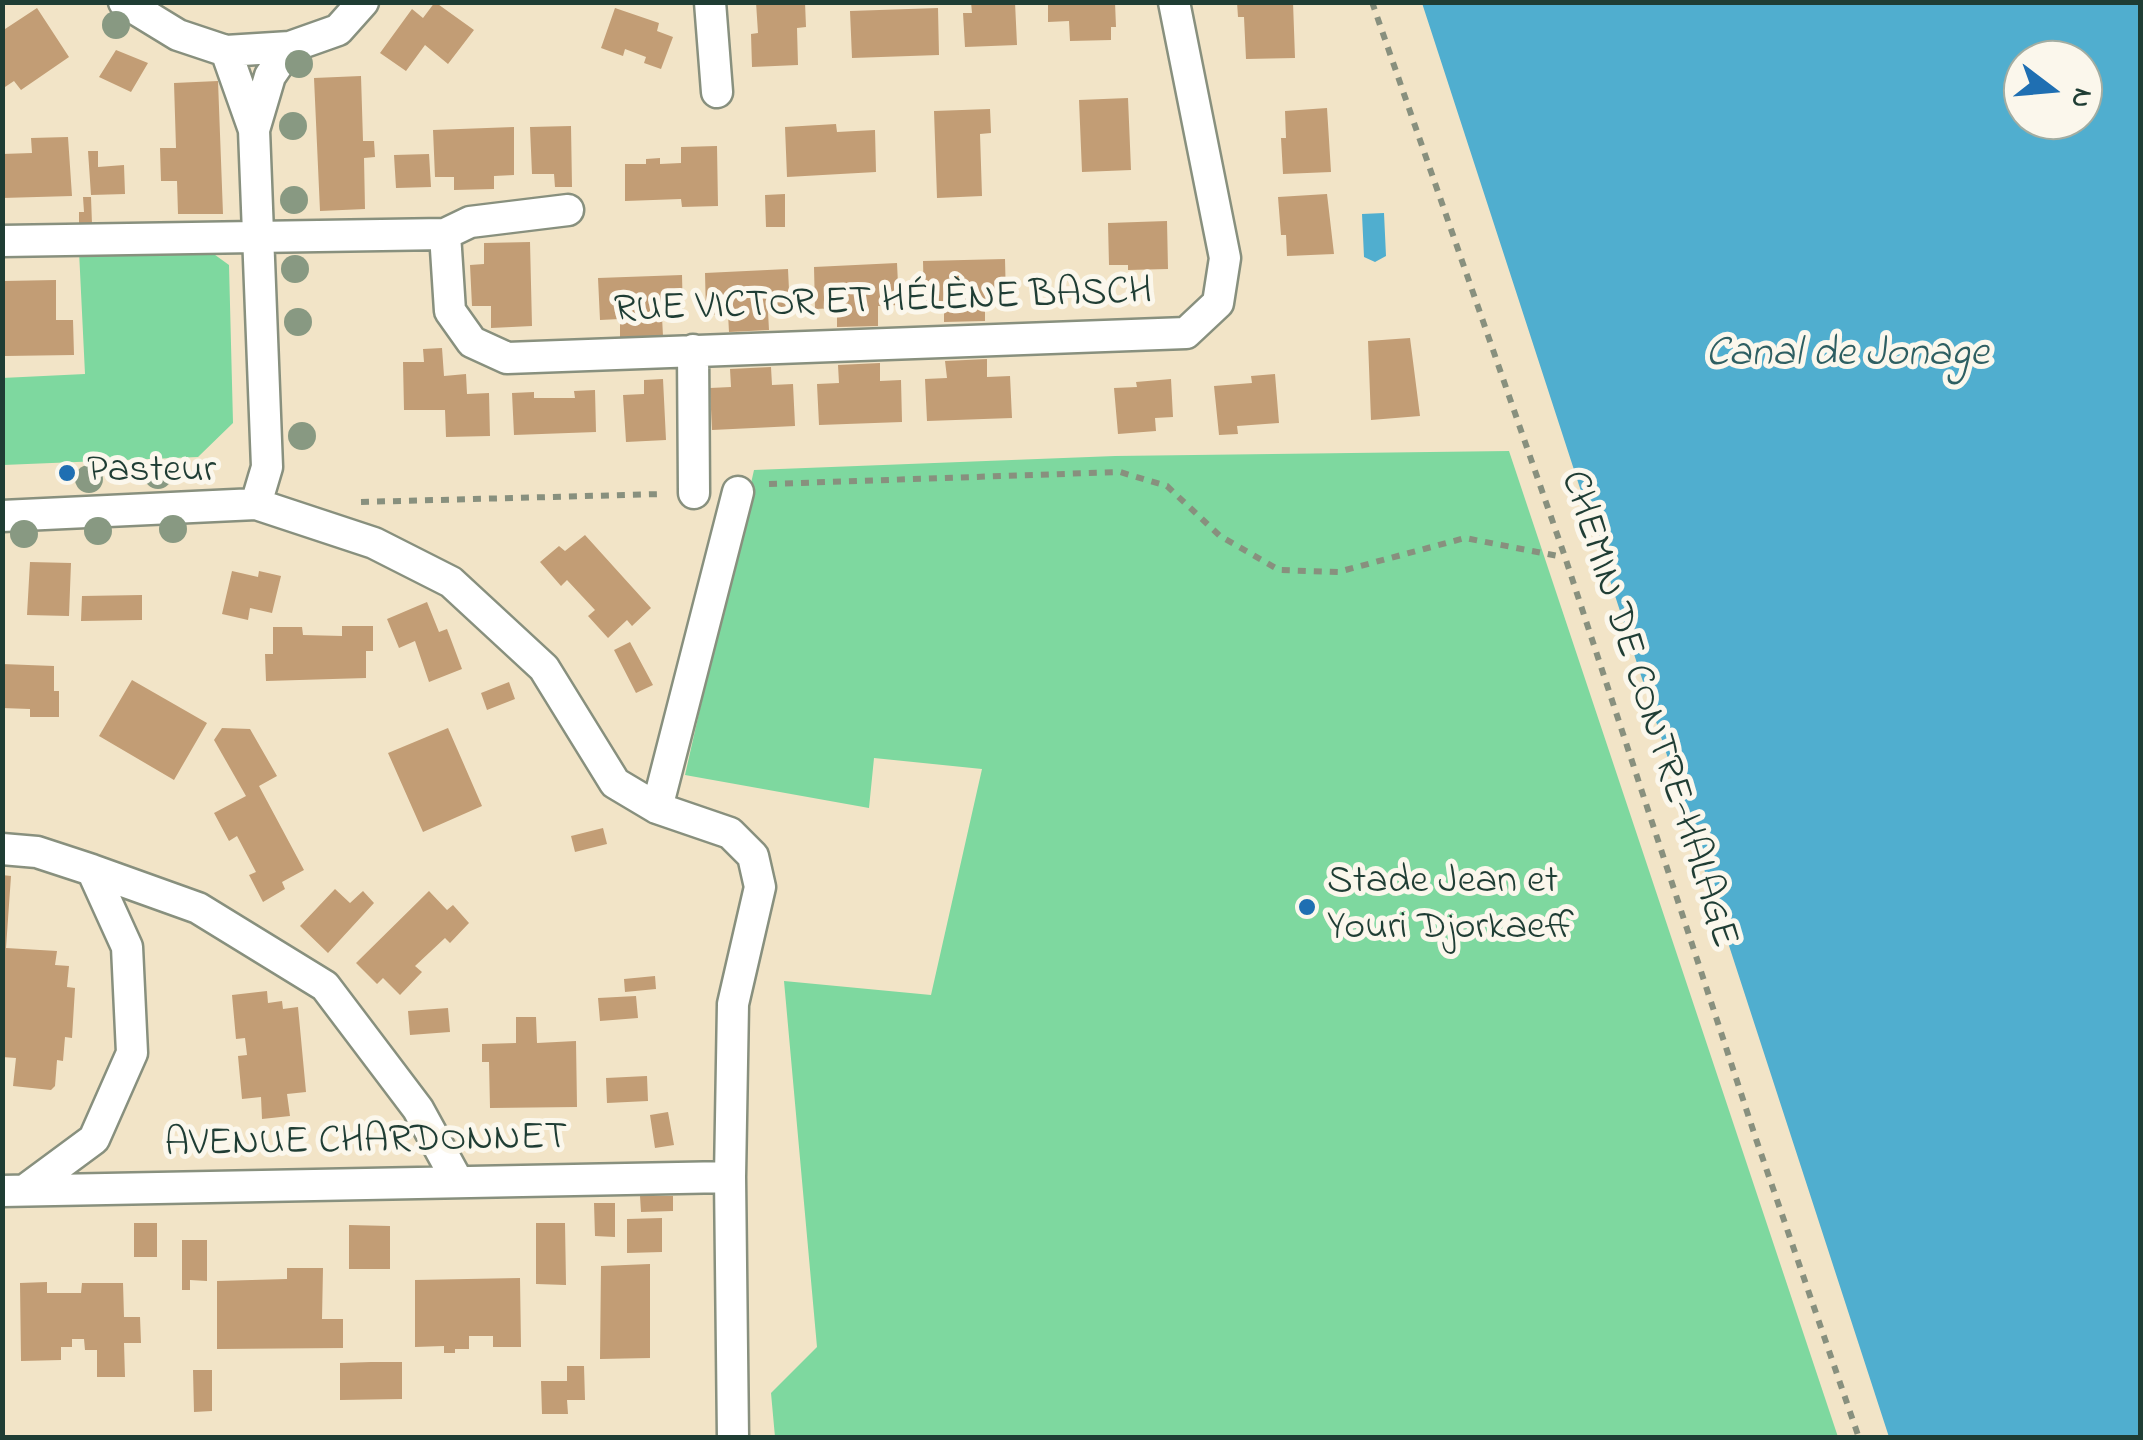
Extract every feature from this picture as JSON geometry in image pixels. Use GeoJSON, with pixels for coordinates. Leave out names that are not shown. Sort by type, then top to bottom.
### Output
{"type":"FeatureCollection","features":[{"type":"Feature","properties":{"kind":"street"},"geometry":{"type":"LineString","coordinates":[[124,2],[178,35],[226,50],[290,46],[338,30],[362,2]]}},
{"type":"Feature","properties":{"kind":"street"},"geometry":{"type":"LineString","coordinates":[[710,2],[716,92]]}},
{"type":"Feature","properties":{"kind":"street","name":"RUE VICTOR ET HÉLÈNE BASCH"},"geometry":{"type":"LineString","coordinates":[[445,234],[450,311],[472,342],[507,358],[1186,333],[1218,302],[1225,258],[1174,2]]}},
{"type":"Feature","properties":{"kind":"street"},"geometry":{"type":"LineString","coordinates":[[254,130],[270,76],[290,46]]}},
{"type":"Feature","properties":{"kind":"street"},"geometry":{"type":"LineString","coordinates":[[226,50],[254,130],[268,467],[256,504]]}},
{"type":"Feature","properties":{"kind":"street"},"geometry":{"type":"LineString","coordinates":[[2,241],[445,234],[470,222],[568,210]]}},
{"type":"Feature","properties":{"kind":"street"},"geometry":{"type":"LineString","coordinates":[[693,350],[694,493]]}},
{"type":"Feature","properties":{"kind":"street"},"geometry":{"type":"LineString","coordinates":[[657,808],[738,492]]}},
{"type":"Feature","properties":{"kind":"street"},"geometry":{"type":"LineString","coordinates":[[2,516],[256,504],[374,543],[451,582],[544,668],[615,783],[657,808],[730,833],[753,856],[760,887],[733,1004],[733,1438]]}},
{"type":"Feature","properties":{"kind":"street"},"geometry":{"type":"LineString","coordinates":[[2,848],[37,852],[198,908],[325,986],[418,1110],[458,1182]]}},
{"type":"Feature","properties":{"kind":"street"},"geometry":{"type":"LineString","coordinates":[[14,1191],[94,1139],[132,1052],[127,947],[92,870]]}},
{"type":"Feature","properties":{"kind":"street","name":"AVENUE CHARDONNET"},"geometry":{"type":"LineString","coordinates":[[14,1191],[730,1177]]}},
{"type":"Feature","properties":{"kind":"path","name":"CHEMIN DE CONTRE-HALAGE"},"geometry":{"type":"LineString","coordinates":[[1372,2],[1565,558],[1859,1438]]}},
{"type":"Feature","properties":{"kind":"path"},"geometry":{"type":"LineString","coordinates":[[738,492],[751,485],[1120,472],[1167,486],[1220,536],[1279,570],[1338,572],[1466,538],[1565,558]]}},
{"type":"Feature","properties":{"kind":"path"},"geometry":{"type":"LineString","coordinates":[[356,502],[694,493]]}},
{"type":"Feature","properties":{"kind":"green space"},"geometry":{"type":"Polygon","coordinates":[[[79,251],[211,252],[229,265],[233,423],[198,457],[3,465],[2,378],[85,374],[79,251]]]}},
{"type":"Feature","properties":{"kind":"green space","name":"Stade Jean et Youri Djorkaeff"},"geometry":{"type":"Polygon","coordinates":[[[1509,451],[1838,1437],[775,1437],[771,1393],[817,1347],[784,981],[931,995],[982,769],[874,758],[869,808],[685,775],[754,470],[1115,456],[1509,451]]]}},
{"type":"Feature","properties":{"kind":"water","name":"Canal de Jonage"},"geometry":{"type":"Polygon","coordinates":[[[1422,3],[2140,3],[2140,1437],[1889,1437],[1422,3]]]}},
{"type":"Feature","properties":{"kind":"water"},"geometry":{"type":"Polygon","coordinates":[[[1384,213],[1386,256],[1375,262],[1364,257],[1362,214],[1384,213]]]}},
{"type":"Feature","properties":{"kind":"building"},"geometry":{"type":"Polygon","coordinates":[[[435,2],[474,30],[448,64],[425,45],[406,71],[380,53],[412,9],[423,18],[435,2]]]}},
{"type":"Feature","properties":{"kind":"building"},"geometry":{"type":"Polygon","coordinates":[[[756,2],[805,2],[806,27],[797,28],[798,65],[752,67],[751,34],[758,33],[756,2]]]}},
{"type":"Feature","properties":{"kind":"building"},"geometry":{"type":"Polygon","coordinates":[[[971,2],[1015,2],[1017,45],[965,47],[963,13],[972,13],[971,2]]]}},
{"type":"Feature","properties":{"kind":"building"},"geometry":{"type":"Polygon","coordinates":[[[1048,2],[1115,2],[1116,27],[1111,27],[1111,40],[1070,41],[1069,21],[1048,22],[1048,2]]]}},
{"type":"Feature","properties":{"kind":"building"},"geometry":{"type":"Polygon","coordinates":[[[1237,2],[1293,2],[1295,58],[1246,59],[1244,17],[1238,17],[1237,2]]]}},
{"type":"Feature","properties":{"kind":"building"},"geometry":{"type":"Polygon","coordinates":[[[37,8],[69,57],[21,90],[14,81],[2,89],[2,31],[37,8]]]}},
{"type":"Feature","properties":{"kind":"building"},"geometry":{"type":"Polygon","coordinates":[[[615,8],[659,23],[657,31],[673,37],[661,69],[644,63],[646,57],[625,49],[623,56],[601,48],[615,8]]]}},
{"type":"Feature","properties":{"kind":"building"},"geometry":{"type":"Polygon","coordinates":[[[938,8],[939,55],[852,58],[850,11],[938,8]]]}},
{"type":"Feature","properties":{"kind":"building"},"geometry":{"type":"Polygon","coordinates":[[[116,50],[148,63],[131,92],[99,77],[116,50]]]}},
{"type":"Feature","properties":{"kind":"building"},"geometry":{"type":"Polygon","coordinates":[[[361,76],[363,141],[374,141],[375,157],[364,158],[365,209],[320,211],[314,78],[361,76]]]}},
{"type":"Feature","properties":{"kind":"building"},"geometry":{"type":"Polygon","coordinates":[[[218,81],[223,214],[178,214],[177,181],[161,181],[160,148],[176,148],[174,83],[218,81]]]}},
{"type":"Feature","properties":{"kind":"building"},"geometry":{"type":"Polygon","coordinates":[[[1128,98],[1131,170],[1082,172],[1079,100],[1128,98]]]}},
{"type":"Feature","properties":{"kind":"building"},"geometry":{"type":"Polygon","coordinates":[[[1327,108],[1331,172],[1283,174],[1281,138],[1286,138],[1285,111],[1327,108]]]}},
{"type":"Feature","properties":{"kind":"building"},"geometry":{"type":"Polygon","coordinates":[[[990,109],[991,133],[980,134],[982,196],[937,198],[934,111],[990,109]]]}},
{"type":"Feature","properties":{"kind":"building"},"geometry":{"type":"Polygon","coordinates":[[[836,124],[837,132],[875,130],[876,172],[787,177],[785,127],[836,124]]]}},
{"type":"Feature","properties":{"kind":"building"},"geometry":{"type":"Polygon","coordinates":[[[571,126],[572,187],[555,187],[554,174],[532,174],[530,127],[571,126]]]}},
{"type":"Feature","properties":{"kind":"building"},"geometry":{"type":"Polygon","coordinates":[[[514,127],[514,175],[494,176],[494,189],[454,190],[454,177],[435,177],[433,130],[514,127]]]}},
{"type":"Feature","properties":{"kind":"building"},"geometry":{"type":"Polygon","coordinates":[[[68,137],[72,196],[2,198],[2,154],[32,153],[31,138],[68,137]]]}},
{"type":"Feature","properties":{"kind":"building"},"geometry":{"type":"Polygon","coordinates":[[[717,146],[718,206],[682,207],[681,199],[625,201],[625,164],[646,164],[646,159],[660,158],[660,164],[681,163],[681,147],[717,146]]]}},
{"type":"Feature","properties":{"kind":"building"},"geometry":{"type":"Polygon","coordinates":[[[88,151],[98,151],[98,167],[124,165],[125,194],[91,195],[88,151]]]}},
{"type":"Feature","properties":{"kind":"building"},"geometry":{"type":"Polygon","coordinates":[[[429,154],[431,187],[396,188],[394,155],[429,154]]]}},
{"type":"Feature","properties":{"kind":"building"},"geometry":{"type":"Polygon","coordinates":[[[785,194],[785,227],[766,227],[765,195],[785,194]]]}},
{"type":"Feature","properties":{"kind":"building"},"geometry":{"type":"Polygon","coordinates":[[[1327,194],[1334,254],[1287,256],[1278,197],[1327,194]]]}},
{"type":"Feature","properties":{"kind":"building"},"geometry":{"type":"Polygon","coordinates":[[[83,197],[91,197],[92,224],[79,225],[79,212],[84,212],[83,197]]]}},
{"type":"Feature","properties":{"kind":"building"},"geometry":{"type":"Polygon","coordinates":[[[1167,221],[1168,269],[1128,270],[1128,265],[1109,265],[1108,223],[1167,221]]]}},
{"type":"Feature","properties":{"kind":"building"},"geometry":{"type":"Polygon","coordinates":[[[530,242],[532,326],[491,328],[491,306],[472,306],[470,265],[484,264],[484,243],[530,242]]]}},
{"type":"Feature","properties":{"kind":"building"},"geometry":{"type":"Polygon","coordinates":[[[1005,259],[1006,300],[985,301],[985,321],[944,322],[944,303],[924,304],[923,261],[1005,259]]]}},
{"type":"Feature","properties":{"kind":"building"},"geometry":{"type":"Polygon","coordinates":[[[897,263],[899,305],[878,306],[878,326],[837,327],[837,308],[815,309],[814,267],[897,263]]]}},
{"type":"Feature","properties":{"kind":"building"},"geometry":{"type":"Polygon","coordinates":[[[788,269],[790,311],[768,312],[769,330],[729,332],[728,314],[706,315],[705,273],[788,269]]]}},
{"type":"Feature","properties":{"kind":"building"},"geometry":{"type":"Polygon","coordinates":[[[682,275],[683,316],[662,317],[663,336],[620,337],[620,319],[600,320],[598,278],[682,275]]]}},
{"type":"Feature","properties":{"kind":"building"},"geometry":{"type":"Polygon","coordinates":[[[56,280],[56,320],[73,320],[74,355],[5,356],[4,281],[56,280]]]}},
{"type":"Feature","properties":{"kind":"building"},"geometry":{"type":"Polygon","coordinates":[[[1410,338],[1420,416],[1371,420],[1368,341],[1410,338]]]}},
{"type":"Feature","properties":{"kind":"building"},"geometry":{"type":"Polygon","coordinates":[[[442,348],[444,376],[466,374],[467,394],[489,393],[490,436],[446,437],[445,410],[404,410],[403,362],[424,362],[423,349],[442,348]]]}},
{"type":"Feature","properties":{"kind":"building"},"geometry":{"type":"Polygon","coordinates":[[[987,359],[987,377],[1010,376],[1012,418],[927,421],[925,379],[947,378],[945,361],[987,359]]]}},
{"type":"Feature","properties":{"kind":"building"},"geometry":{"type":"Polygon","coordinates":[[[880,363],[880,381],[901,380],[902,422],[819,425],[817,384],[839,383],[838,365],[880,363]]]}},
{"type":"Feature","properties":{"kind":"building"},"geometry":{"type":"Polygon","coordinates":[[[771,367],[772,385],[793,384],[795,426],[712,430],[710,388],[731,387],[730,369],[771,367]]]}},
{"type":"Feature","properties":{"kind":"building"},"geometry":{"type":"Polygon","coordinates":[[[1275,374],[1279,423],[1237,426],[1238,434],[1219,435],[1214,386],[1252,383],[1251,376],[1275,374]]]}},
{"type":"Feature","properties":{"kind":"building"},"geometry":{"type":"Polygon","coordinates":[[[663,379],[666,440],[626,442],[623,395],[644,394],[644,380],[663,379]]]}},
{"type":"Feature","properties":{"kind":"building"},"geometry":{"type":"Polygon","coordinates":[[[1171,379],[1173,417],[1155,418],[1156,431],[1118,434],[1114,388],[1171,379]]]}},
{"type":"Feature","properties":{"kind":"building"},"geometry":{"type":"Polygon","coordinates":[[[595,390],[596,432],[514,435],[512,393],[534,392],[534,398],[575,398],[574,391],[595,390]]]}},
{"type":"Feature","properties":{"kind":"building"},"geometry":{"type":"Polygon","coordinates":[[[585,535],[651,608],[632,626],[627,620],[608,638],[588,616],[595,610],[567,580],[561,586],[540,562],[559,546],[565,551],[585,535]]]}},
{"type":"Feature","properties":{"kind":"building"},"geometry":{"type":"Polygon","coordinates":[[[30,562],[71,563],[69,616],[27,615],[30,562]]]}},
{"type":"Feature","properties":{"kind":"building"},"geometry":{"type":"Polygon","coordinates":[[[232,571],[258,577],[259,571],[281,576],[272,613],[250,608],[248,620],[222,614],[232,571]]]}},
{"type":"Feature","properties":{"kind":"building"},"geometry":{"type":"Polygon","coordinates":[[[142,595],[142,620],[81,621],[82,596],[142,595]]]}},
{"type":"Feature","properties":{"kind":"building"},"geometry":{"type":"Polygon","coordinates":[[[427,602],[439,632],[447,629],[462,669],[429,682],[415,641],[399,648],[387,619],[427,602]]]}},
{"type":"Feature","properties":{"kind":"building"},"geometry":{"type":"Polygon","coordinates":[[[342,626],[373,626],[373,651],[366,651],[366,678],[266,681],[265,654],[273,654],[273,627],[302,627],[303,635],[342,636],[342,626]]]}},
{"type":"Feature","properties":{"kind":"building"},"geometry":{"type":"Polygon","coordinates":[[[630,642],[653,685],[636,693],[614,650],[630,642]]]}},
{"type":"Feature","properties":{"kind":"building"},"geometry":{"type":"Polygon","coordinates":[[[2,664],[54,666],[59,717],[30,717],[30,709],[2,708],[2,664]]]}},
{"type":"Feature","properties":{"kind":"building"},"geometry":{"type":"Polygon","coordinates":[[[132,680],[207,723],[174,780],[99,736],[132,680]]]}},
{"type":"Feature","properties":{"kind":"building"},"geometry":{"type":"Polygon","coordinates":[[[509,682],[515,699],[487,710],[481,693],[509,682]]]}},
{"type":"Feature","properties":{"kind":"building"},"geometry":{"type":"Polygon","coordinates":[[[222,728],[250,729],[277,776],[259,786],[304,870],[282,882],[285,889],[263,902],[249,875],[256,872],[237,836],[229,841],[214,813],[246,796],[214,740],[222,728]]]}},
{"type":"Feature","properties":{"kind":"building"},"geometry":{"type":"Polygon","coordinates":[[[448,728],[482,806],[423,832],[388,753],[448,728]]]}},
{"type":"Feature","properties":{"kind":"building"},"geometry":{"type":"Polygon","coordinates":[[[603,828],[607,844],[575,852],[571,836],[603,828]]]}},
{"type":"Feature","properties":{"kind":"building"},"geometry":{"type":"Polygon","coordinates":[[[2,875],[11,876],[6,948],[57,951],[55,965],[69,966],[67,987],[75,988],[72,1038],[65,1037],[63,1061],[57,1060],[55,1086],[51,1090],[13,1086],[16,1058],[2,1057],[2,875]]]}},
{"type":"Feature","properties":{"kind":"building"},"geometry":{"type":"Polygon","coordinates":[[[335,889],[350,903],[363,891],[374,903],[328,953],[300,926],[335,889]]]}},
{"type":"Feature","properties":{"kind":"building"},"geometry":{"type":"Polygon","coordinates":[[[429,891],[447,910],[453,905],[469,923],[450,943],[445,938],[415,966],[422,972],[400,995],[383,978],[377,984],[356,963],[429,891]]]}},
{"type":"Feature","properties":{"kind":"building"},"geometry":{"type":"Polygon","coordinates":[[[655,976],[656,989],[625,992],[624,979],[655,976]]]}},
{"type":"Feature","properties":{"kind":"building"},"geometry":{"type":"Polygon","coordinates":[[[267,991],[268,1003],[282,1001],[283,1009],[298,1007],[306,1092],[287,1094],[290,1116],[262,1119],[261,1097],[242,1099],[238,1056],[247,1055],[245,1038],[236,1039],[232,995],[267,991]]]}},
{"type":"Feature","properties":{"kind":"building"},"geometry":{"type":"Polygon","coordinates":[[[636,996],[638,1018],[600,1021],[598,998],[636,996]]]}},
{"type":"Feature","properties":{"kind":"building"},"geometry":{"type":"Polygon","coordinates":[[[448,1008],[450,1032],[410,1035],[408,1011],[448,1008]]]}},
{"type":"Feature","properties":{"kind":"building"},"geometry":{"type":"Polygon","coordinates":[[[516,1017],[536,1017],[537,1043],[576,1041],[577,1107],[490,1108],[489,1062],[482,1062],[482,1044],[516,1043],[516,1017]]]}},
{"type":"Feature","properties":{"kind":"building"},"geometry":{"type":"Polygon","coordinates":[[[647,1076],[648,1101],[607,1103],[606,1078],[647,1076]]]}},
{"type":"Feature","properties":{"kind":"building"},"geometry":{"type":"Polygon","coordinates":[[[668,1112],[674,1145],[655,1148],[650,1115],[668,1112]]]}},
{"type":"Feature","properties":{"kind":"building"},"geometry":{"type":"Polygon","coordinates":[[[640,1196],[673,1196],[673,1211],[641,1212],[640,1196]]]}},
{"type":"Feature","properties":{"kind":"building"},"geometry":{"type":"Polygon","coordinates":[[[594,1203],[615,1203],[615,1237],[595,1236],[594,1203]]]}},
{"type":"Feature","properties":{"kind":"building"},"geometry":{"type":"Polygon","coordinates":[[[662,1218],[662,1252],[627,1253],[627,1219],[662,1218]]]}},
{"type":"Feature","properties":{"kind":"building"},"geometry":{"type":"Polygon","coordinates":[[[134,1223],[157,1223],[157,1257],[134,1257],[134,1223]]]}},
{"type":"Feature","properties":{"kind":"building"},"geometry":{"type":"Polygon","coordinates":[[[536,1223],[565,1223],[566,1285],[536,1284],[536,1223]]]}},
{"type":"Feature","properties":{"kind":"building"},"geometry":{"type":"Polygon","coordinates":[[[349,1225],[390,1226],[390,1269],[349,1269],[349,1225]]]}},
{"type":"Feature","properties":{"kind":"building"},"geometry":{"type":"Polygon","coordinates":[[[182,1240],[207,1240],[207,1281],[190,1280],[190,1290],[182,1290],[182,1240]]]}},
{"type":"Feature","properties":{"kind":"building"},"geometry":{"type":"Polygon","coordinates":[[[650,1264],[650,1358],[600,1359],[601,1266],[650,1264]]]}},
{"type":"Feature","properties":{"kind":"building"},"geometry":{"type":"Polygon","coordinates":[[[287,1268],[323,1268],[322,1319],[343,1319],[343,1348],[217,1349],[217,1281],[287,1279],[287,1268]]]}},
{"type":"Feature","properties":{"kind":"building"},"geometry":{"type":"Polygon","coordinates":[[[520,1278],[521,1347],[493,1347],[493,1336],[469,1336],[469,1349],[455,1349],[455,1353],[444,1353],[444,1346],[415,1347],[415,1280],[520,1278]]]}},
{"type":"Feature","properties":{"kind":"building"},"geometry":{"type":"Polygon","coordinates":[[[47,1282],[47,1293],[81,1293],[82,1283],[123,1283],[124,1317],[140,1317],[141,1343],[124,1343],[125,1377],[97,1377],[97,1350],[85,1350],[84,1339],[72,1339],[72,1347],[61,1347],[61,1360],[21,1361],[20,1283],[47,1282]]]}},
{"type":"Feature","properties":{"kind":"building"},"geometry":{"type":"Polygon","coordinates":[[[402,1362],[402,1399],[340,1400],[340,1363],[402,1362]]]}},
{"type":"Feature","properties":{"kind":"building"},"geometry":{"type":"Polygon","coordinates":[[[567,1366],[584,1366],[585,1400],[567,1400],[568,1414],[542,1414],[541,1381],[567,1381],[567,1366]]]}},
{"type":"Feature","properties":{"kind":"building"},"geometry":{"type":"Polygon","coordinates":[[[193,1370],[212,1370],[212,1411],[194,1412],[193,1370]]]}},
{"type":"Feature","properties":{"kind":"place","name":"Pasteur"},"geometry":{"type":"Point","coordinates":[67,473]}},
{"type":"Feature","properties":{"kind":"place","name":"Stade Jean et Youri Djorkaeff"},"geometry":{"type":"Point","coordinates":[1307,907]}}]}
